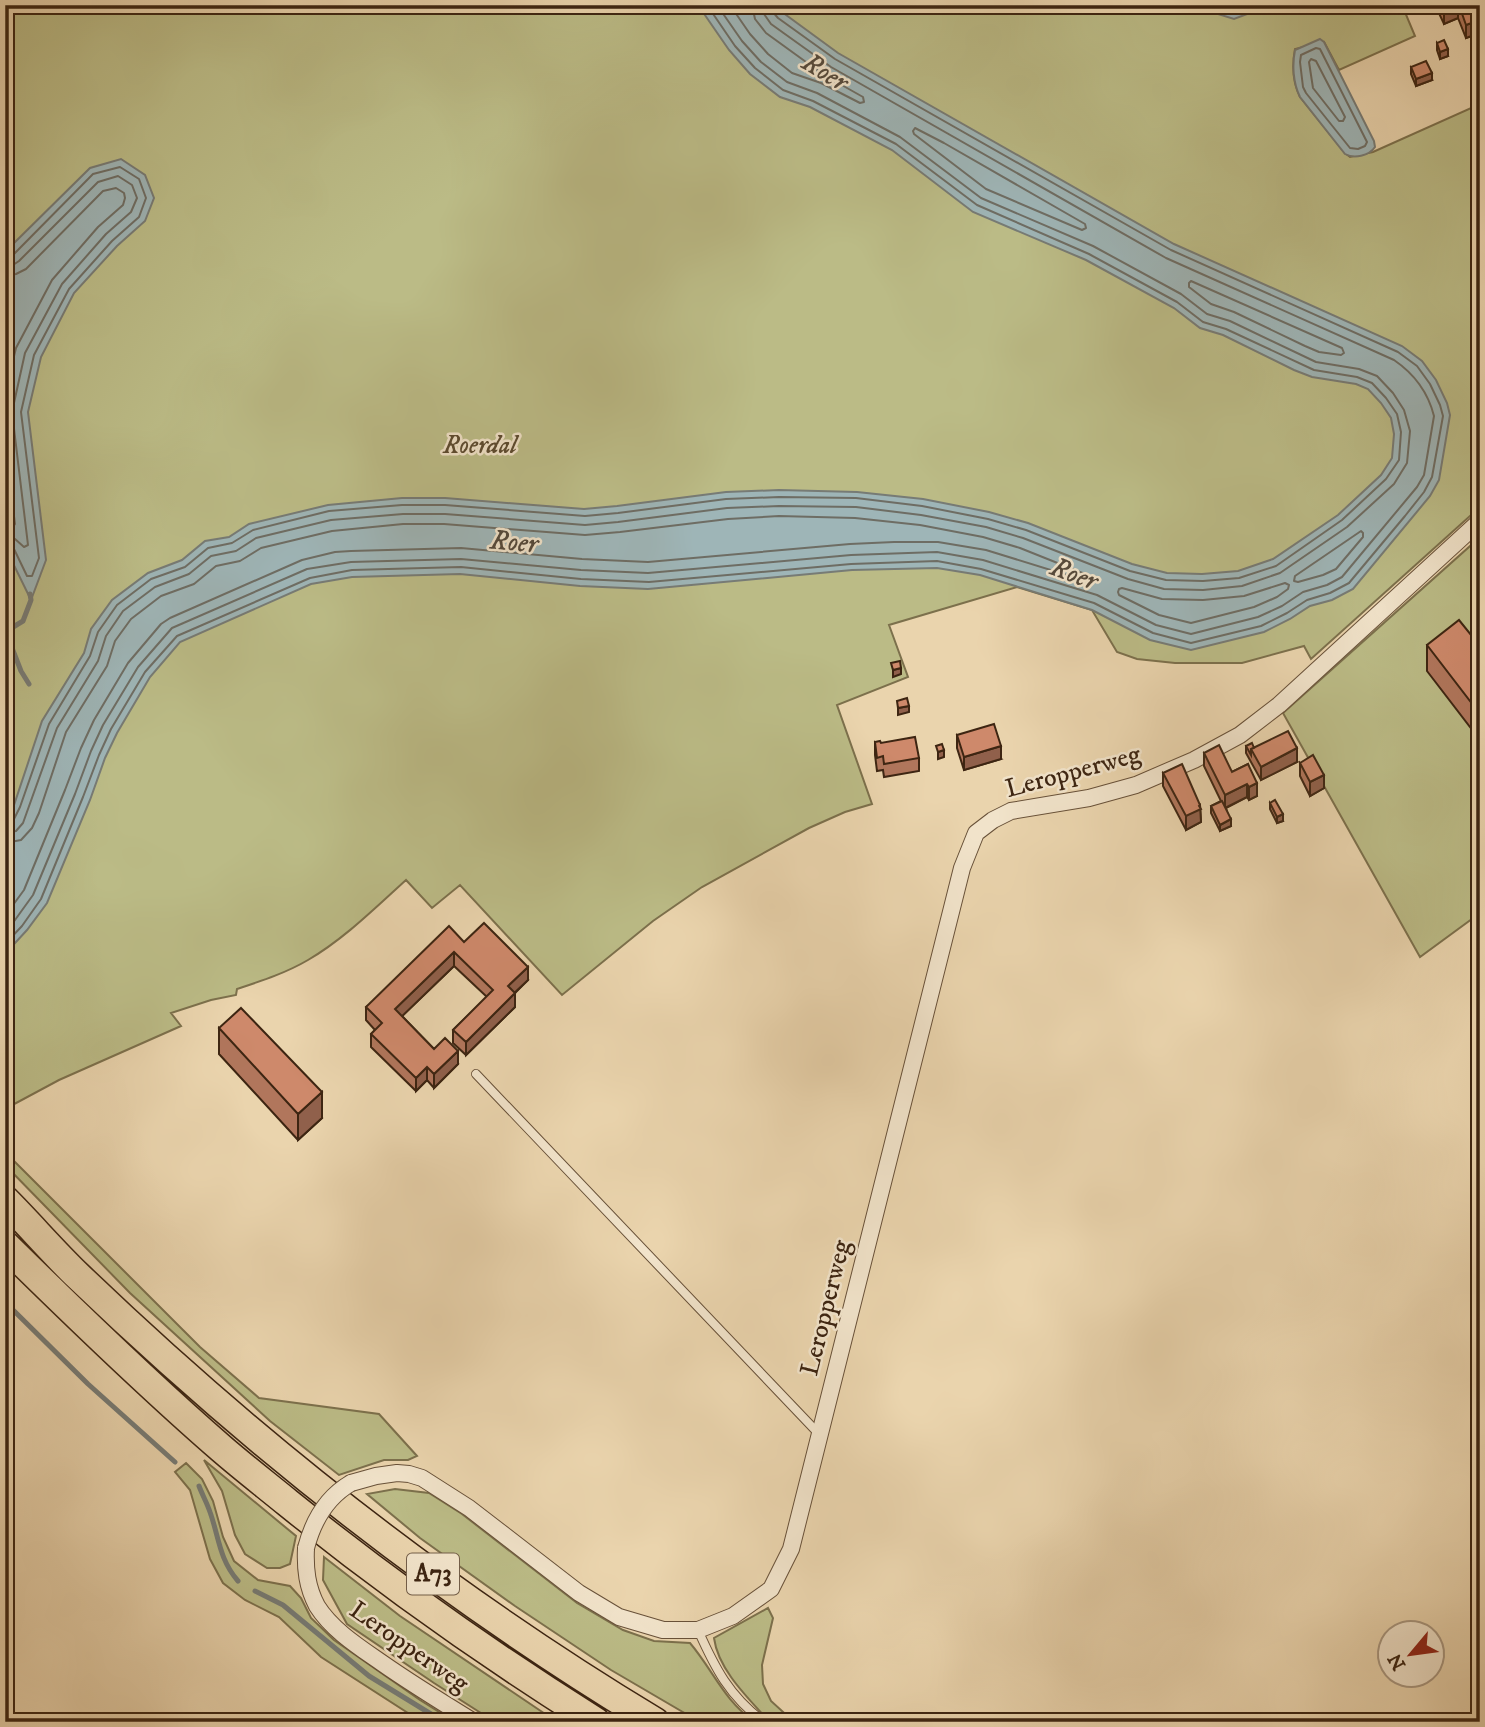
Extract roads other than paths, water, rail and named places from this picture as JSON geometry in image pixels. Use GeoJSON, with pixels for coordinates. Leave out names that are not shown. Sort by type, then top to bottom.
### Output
{"type":"FeatureCollection","features":[{"type":"Feature","properties":{"kind":"highway","name":"A73"},"geometry":{"type":"LineString","coordinates":[[5,1200],[86,1283],[278,1455],[397,1548],[507,1627],[655,1722]]}},
{"type":"Feature","properties":{"kind":"highway","name":"A73"},"geometry":{"type":"LineString","coordinates":[[5,1245],[146,1381],[224,1451],[320,1529],[431,1612],[596,1722]]}},
{"type":"Feature","properties":{"kind":"street","name":"Leropperweg"},"geometry":{"type":"LineString","coordinates":[[474,1722],[363,1649],[330,1623],[316,1603],[306,1575],[306,1548],[311,1531],[327,1505],[342,1489],[352,1483],[376,1476],[397,1473],[422,1478],[469,1508],[579,1593],[619,1617],[663,1630],[698,1630],[733,1616],[771,1589],[791,1549],[962,868],[975,833],[1011,811],[1089,798],[1136,785],[1194,760],[1240,735],[1279,705],[1480,521]]}},
{"type":"Feature","properties":{"kind":"lane"},"geometry":{"type":"LineString","coordinates":[[475,1074],[820,1434]]}},
{"type":"Feature","properties":{"kind":"lane"},"geometry":{"type":"LineString","coordinates":[[698,1630],[720,1676],[736,1698],[764,1722]]}},
{"type":"Feature","properties":{"kind":"water","name":"Roer"},"geometry":{"type":"Polygon","coordinates":[[[698,5],[776,5],[838,53],[1174,244],[1402,346],[1422,361],[1436,380],[1450,415],[1439,480],[1430,496],[1353,589],[1332,600],[1310,606],[1264,632],[1191,650],[1150,640],[1092,610],[980,575],[937,568],[852,570],[648,589],[580,586],[460,574],[352,577],[311,584],[180,642],[150,677],[105,758],[47,903],[5,954],[5,823],[14,805],[42,721],[84,653],[91,629],[112,600],[148,573],[182,560],[205,541],[229,537],[249,524],[328,505],[402,498],[445,498],[584,509],[726,492],[857,492],[923,499],[989,512],[1028,523],[1132,564],[1167,573],[1202,574],[1238,571],[1273,559],[1338,515],[1381,475],[1392,458],[1394,434],[1391,418],[1368,389],[1356,384],[1312,377],[1223,335],[1200,328],[1174,308],[1086,260],[973,212],[892,150],[810,107],[780,97],[750,74],[729,50],[698,5]]]}},
{"type":"Feature","properties":{"kind":"water"},"geometry":{"type":"Polygon","coordinates":[[[1189,5],[1254,5],[1255,11],[1234,19],[1189,5]]]}},
{"type":"Feature","properties":{"kind":"water"},"geometry":{"type":"Polygon","coordinates":[[[1320,39],[1324,42],[1374,141],[1375,147],[1361,156],[1345,154],[1298,92],[1294,74],[1295,50],[1320,39]]]}},
{"type":"Feature","properties":{"kind":"water"},"geometry":{"type":"Polygon","coordinates":[[[121,159],[145,175],[154,198],[145,221],[117,246],[74,293],[41,357],[28,412],[46,560],[31,600],[5,547],[5,252],[90,168],[121,159]]]}},
{"type":"Feature","properties":{"kind":"waterway"},"geometry":{"type":"LineString","coordinates":[[5,632],[23,621],[31,600],[30,594]]}},
{"type":"Feature","properties":{"kind":"waterway"},"geometry":{"type":"LineString","coordinates":[[5,630],[29,684]]}},
{"type":"Feature","properties":{"kind":"waterway"},"geometry":{"type":"LineString","coordinates":[[5,1302],[88,1384],[175,1462]]}},
{"type":"Feature","properties":{"kind":"waterway"},"geometry":{"type":"LineString","coordinates":[[199,1486],[223,1556],[238,1581]]}},
{"type":"Feature","properties":{"kind":"waterway"},"geometry":{"type":"LineString","coordinates":[[255,1591],[283,1605],[369,1676],[444,1722]]}},
{"type":"Feature","properties":{"kind":"park label","name":"Roerdal"},"geometry":{"type":"Point","coordinates":[480,445]}}]}
